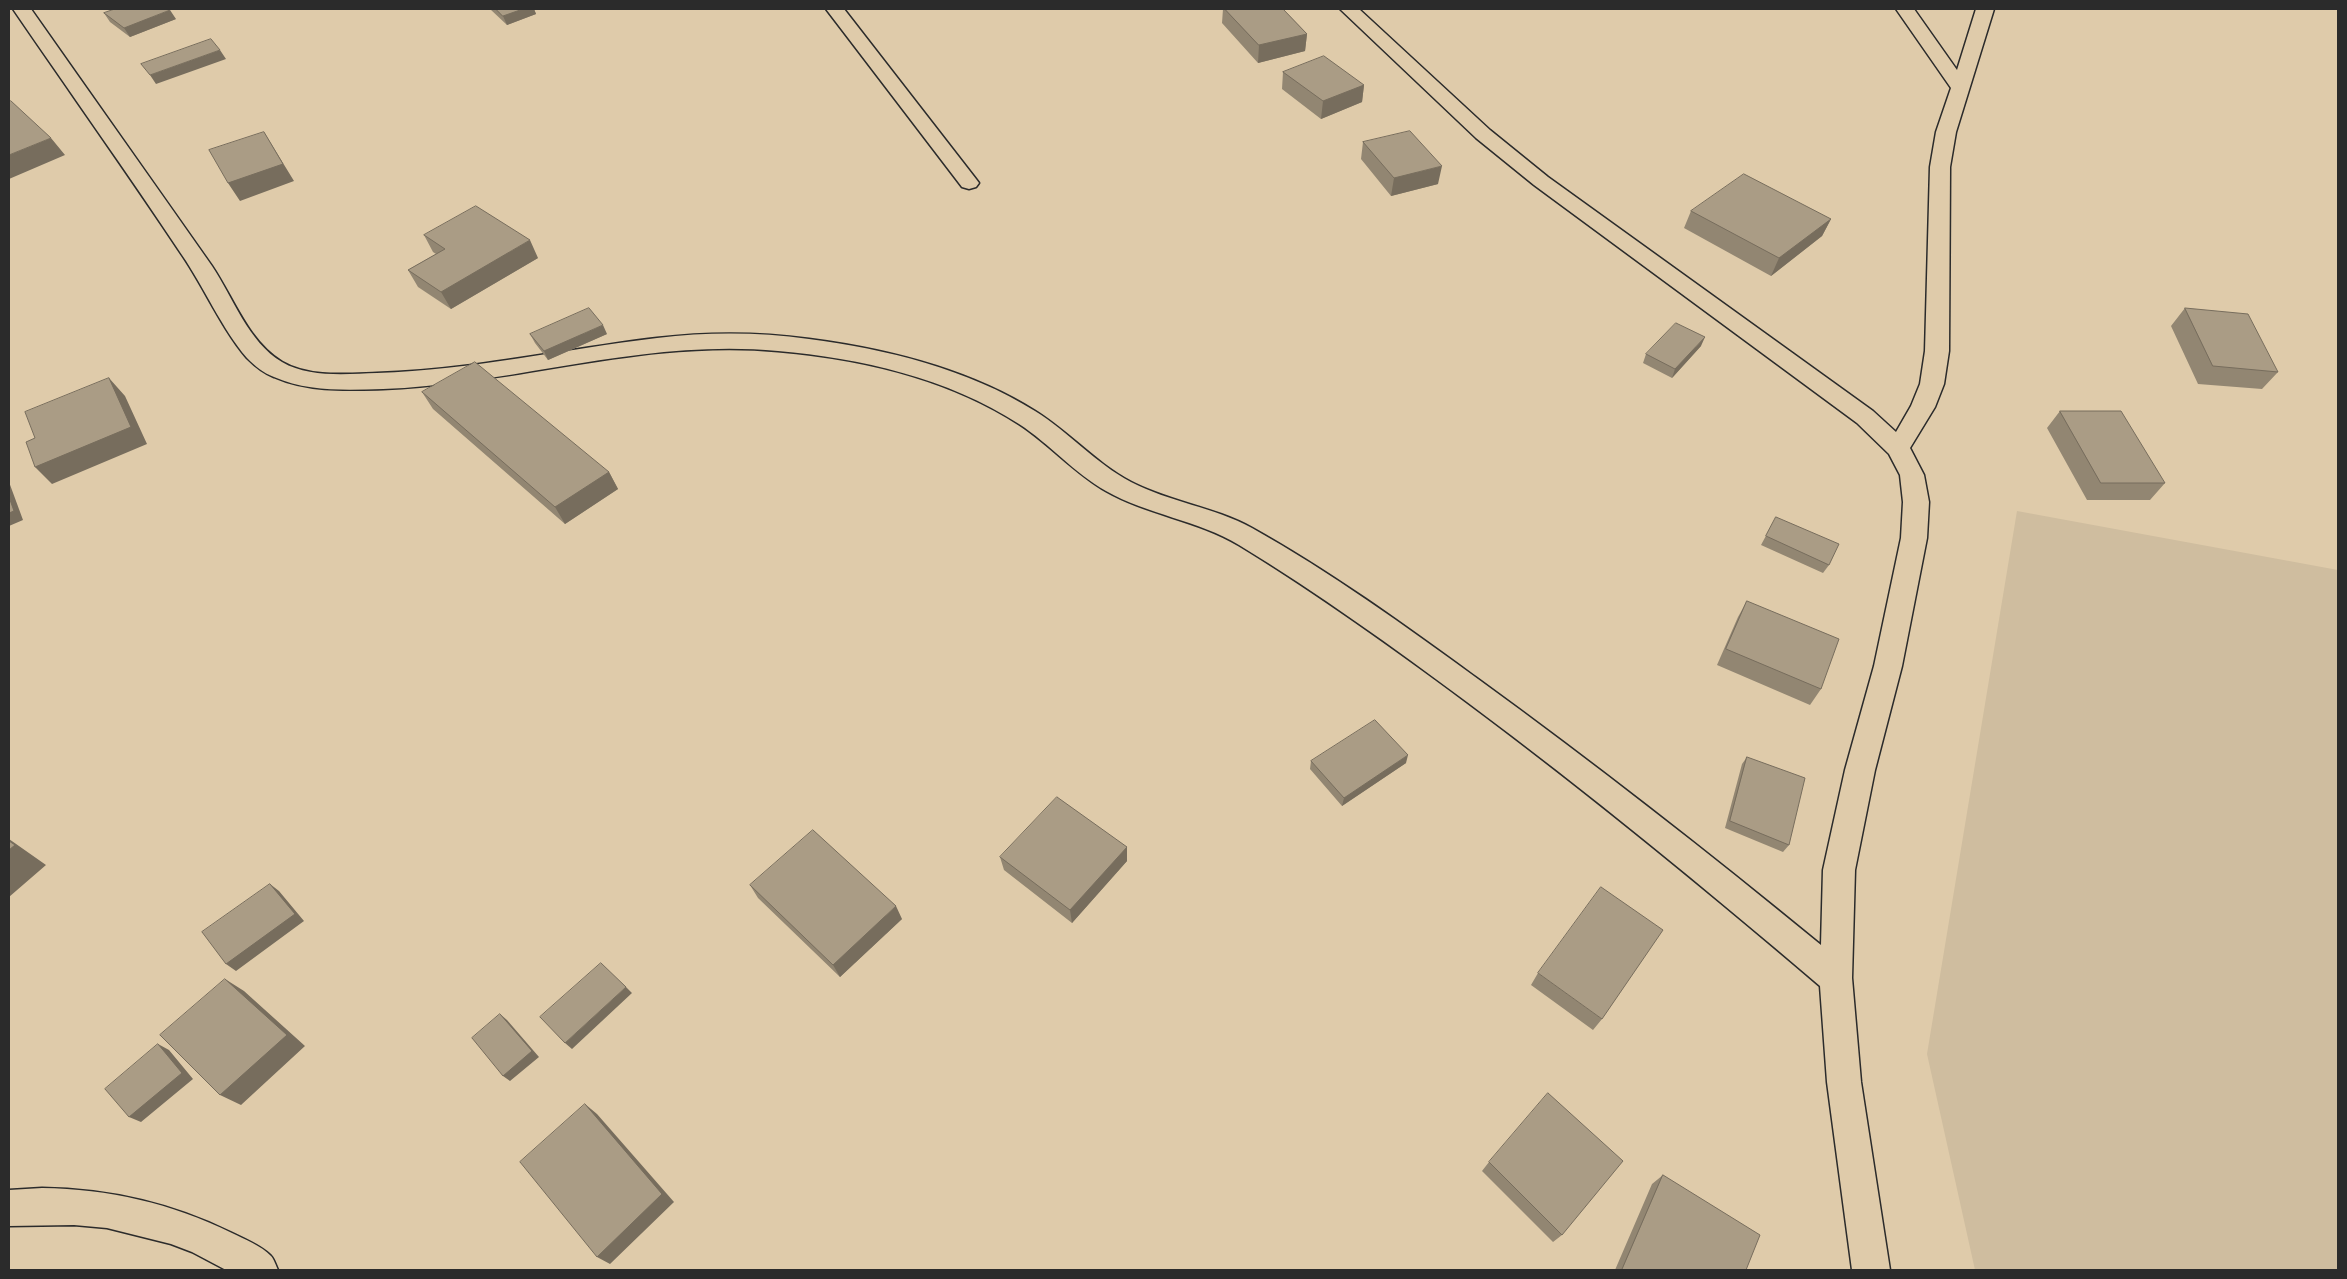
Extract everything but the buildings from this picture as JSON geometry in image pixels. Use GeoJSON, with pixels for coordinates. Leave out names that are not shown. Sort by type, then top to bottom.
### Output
{"type":"FeatureCollection","features":[{"type":"Feature","properties":{"kind":"street"},"geometry":{"type":"LineString","coordinates":[[22,9],[89,103],[212,284],[258,357],[270,366],[285,373],[310,379],[346,382],[395,381],[458,375],[667,344],[771,342],[863,355],[909,366],[956,383],[1022,414],[1115,485],[1148,500],[1188,512],[1232,530],[1319,582],[1414,647],[1605,790],[1727,887],[1836,978]]}},
{"type":"Feature","properties":{"kind":"street"},"geometry":{"type":"LineString","coordinates":[[835,9],[969,183]]}},
{"type":"Feature","properties":{"kind":"street"},"geometry":{"type":"LineString","coordinates":[[1350,9],[1483,134],[1541,181],[1865,417],[1898,448],[1912,475],[1916,502],[1914,538],[1888,666],[1860,770],[1839,870],[1836,978],[1844,1082],[1871,1270]]}},
{"type":"Feature","properties":{"kind":"street"},"geometry":{"type":"LineString","coordinates":[[1905,9],[1960,88]]}},
{"type":"Feature","properties":{"kind":"street"},"geometry":{"type":"LineString","coordinates":[[1898,448],[1923,407],[1932,384],[1937,351],[1940,168],[1946,132],[1985,9]]}},
{"type":"Feature","properties":{"kind":"street"},"geometry":{"type":"LineString","coordinates":[[9,1208],[75,1207],[140,1215],[192,1232],[259,1270]]}},
{"type":"Feature","properties":{"kind":"shaded area"},"geometry":{"type":"Polygon","coordinates":[[[2017,511],[2338,570],[2338,1270],[1975,1270],[1927,1054],[2017,511]]]}}]}
